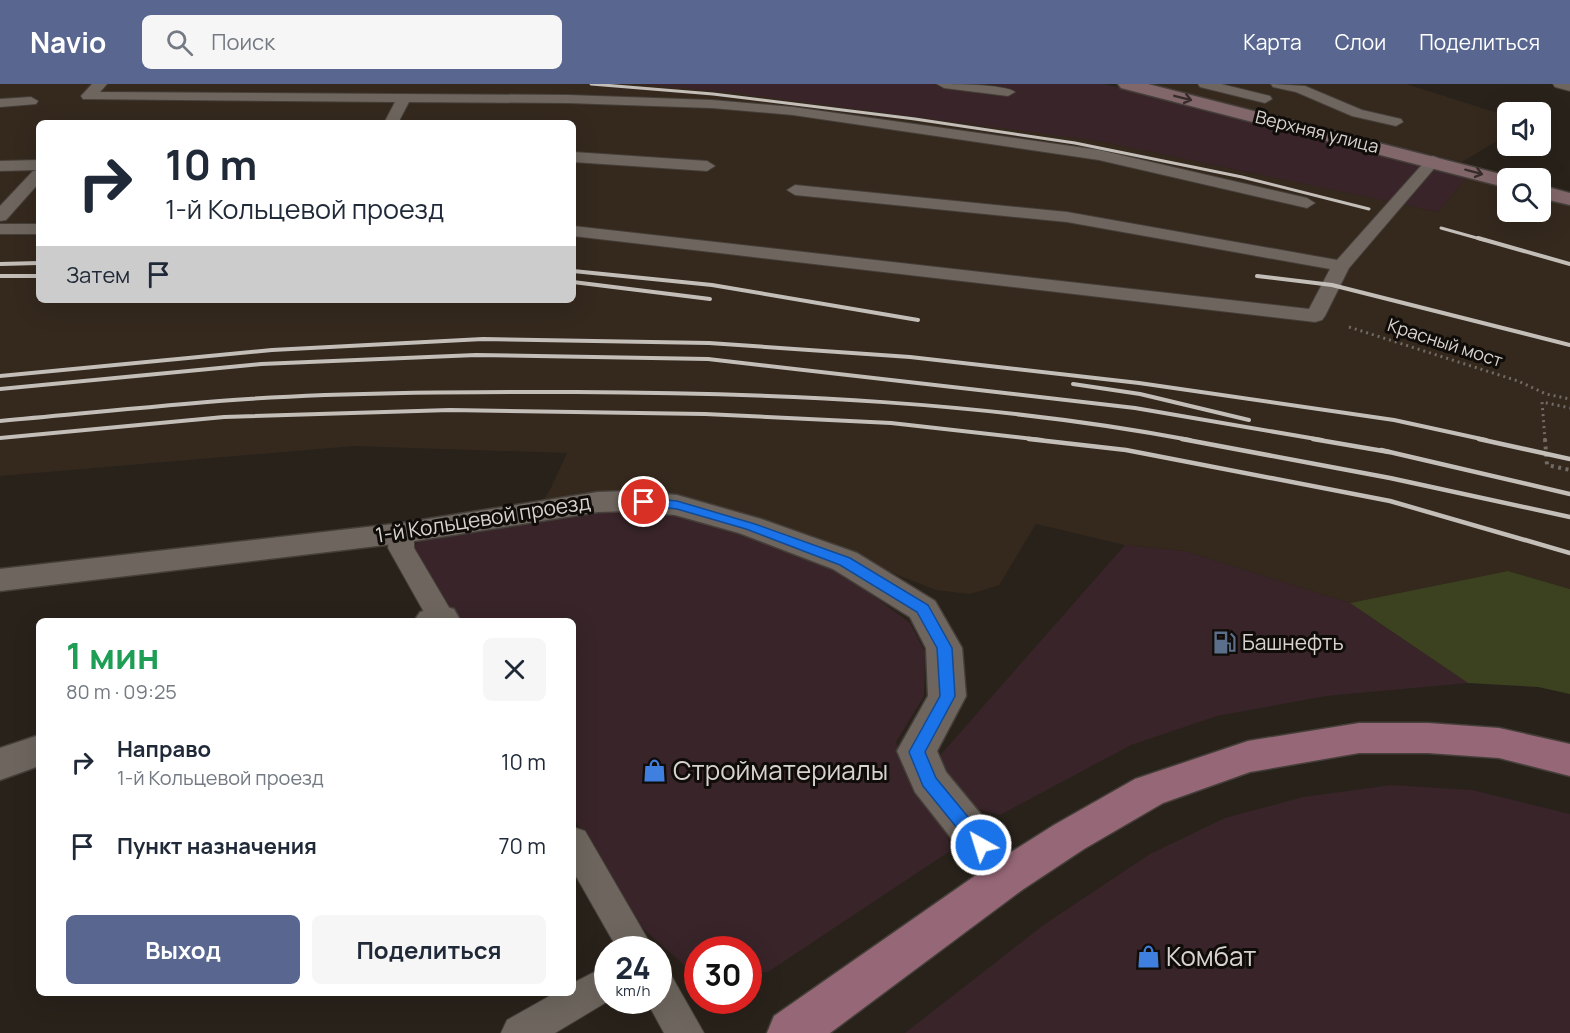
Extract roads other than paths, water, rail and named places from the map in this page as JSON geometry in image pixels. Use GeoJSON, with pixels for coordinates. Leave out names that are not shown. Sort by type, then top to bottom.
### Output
{"type":"FeatureCollection","features":[{"type":"Feature","properties":{"kind":"main road","name":"Верхняя улица"},"geometry":{"type":"LineString","coordinates":[[1127,84],[1497,179]]}},
{"type":"Feature","properties":{"kind":"main road"},"geometry":{"type":"LineString","coordinates":[[1551,194],[1570,199]]}},
{"type":"Feature","properties":{"kind":"main road"},"geometry":{"type":"LineString","coordinates":[[791,1033],[1007,877],[1069,837],[1149,791],[1248,757],[1359,738],[1428,738],[1499,743],[1570,760]]}},
{"type":"Feature","properties":{"kind":"street","name":"1-й Кольцевой проезд"},"geometry":{"type":"LineString","coordinates":[[0,580],[402,533],[598,502],[628,501],[677,505],[750,526],[845,561],[923,609],[944,648],[947,696],[917,752],[929,781],[1007,877]]}},
{"type":"Feature","properties":{"kind":"street"},"geometry":{"type":"LineString","coordinates":[[0,764],[36,751]]}},
{"type":"Feature","properties":{"kind":"lane"},"geometry":{"type":"LineString","coordinates":[[100,84],[88,96],[568,99],[712,104],[793,111],[951,132],[1099,156],[1307,203]]}},
{"type":"Feature","properties":{"kind":"lane"},"geometry":{"type":"LineString","coordinates":[[944,84],[1008,92]]}},
{"type":"Feature","properties":{"kind":"lane"},"geometry":{"type":"LineString","coordinates":[[1205,84],[1265,99]]}},
{"type":"Feature","properties":{"kind":"lane"},"geometry":{"type":"LineString","coordinates":[[1278,84],[1327,99],[1358,113],[1396,122]]}},
{"type":"Feature","properties":{"kind":"lane"},"geometry":{"type":"LineString","coordinates":[[1560,84],[1570,87]]}},
{"type":"Feature","properties":{"kind":"lane"},"geometry":{"type":"LineString","coordinates":[[393,120],[404,98]]}},
{"type":"Feature","properties":{"kind":"lane"},"geometry":{"type":"LineString","coordinates":[[0,103],[32,101]]}},
{"type":"Feature","properties":{"kind":"lane"},"geometry":{"type":"LineString","coordinates":[[576,157],[707,166]]}},
{"type":"Feature","properties":{"kind":"lane"},"geometry":{"type":"LineString","coordinates":[[576,231],[1315,316],[1341,266],[1433,161]]}},
{"type":"Feature","properties":{"kind":"lane"},"geometry":{"type":"LineString","coordinates":[[0,166],[36,165]]}},
{"type":"Feature","properties":{"kind":"lane"},"geometry":{"type":"LineString","coordinates":[[0,216],[36,177]]}},
{"type":"Feature","properties":{"kind":"lane"},"geometry":{"type":"LineString","coordinates":[[795,190],[1067,217],[1341,266]]}},
{"type":"Feature","properties":{"kind":"lane"},"geometry":{"type":"LineString","coordinates":[[0,229],[36,229]]}},
{"type":"Feature","properties":{"kind":"lane"},"geometry":{"type":"LineString","coordinates":[[402,533],[401,548],[438,618]]}},
{"type":"Feature","properties":{"kind":"lane"},"geometry":{"type":"LineString","coordinates":[[576,846],[629,936]]}},
{"type":"Feature","properties":{"kind":"lane"},"geometry":{"type":"LineString","coordinates":[[520,1033],[594,990]]}},
{"type":"Feature","properties":{"kind":"lane"},"geometry":{"type":"LineString","coordinates":[[672,1011],[685,1033]]}},
{"type":"Feature","properties":{"kind":"railway"},"geometry":{"type":"LineString","coordinates":[[591,84],[713,94],[915,119],[1075,143],[1242,177],[1369,209]]}},
{"type":"Feature","properties":{"kind":"railway"},"geometry":{"type":"LineString","coordinates":[[1441,228],[1484,240]]}},
{"type":"Feature","properties":{"kind":"railway"},"geometry":{"type":"LineString","coordinates":[[1478,238],[1570,264]]}},
{"type":"Feature","properties":{"kind":"railway"},"geometry":{"type":"LineString","coordinates":[[0,264],[36,263]]}},
{"type":"Feature","properties":{"kind":"railway"},"geometry":{"type":"LineString","coordinates":[[576,271],[712,285],[918,320]]}},
{"type":"Feature","properties":{"kind":"railway"},"geometry":{"type":"LineString","coordinates":[[0,276],[36,276]]}},
{"type":"Feature","properties":{"kind":"railway"},"geometry":{"type":"LineString","coordinates":[[1257,276],[1332,285],[1570,345]]}},
{"type":"Feature","properties":{"kind":"railway"},"geometry":{"type":"LineString","coordinates":[[576,282],[710,299]]}},
{"type":"Feature","properties":{"kind":"railway"},"geometry":{"type":"LineString","coordinates":[[0,376],[272,350],[483,339],[709,343],[910,357],[1139,383],[1394,420],[1486,440]]}},
{"type":"Feature","properties":{"kind":"railway"},"geometry":{"type":"LineString","coordinates":[[0,389],[261,364],[476,355],[708,359],[1135,408],[1322,440]]}},
{"type":"Feature","properties":{"kind":"railway"},"geometry":{"type":"LineString","coordinates":[[1073,384],[1140,394],[1249,420]]}},
{"type":"Feature","properties":{"kind":"railway"},"geometry":{"type":"LineString","coordinates":[[0,421],[204,402],[318,395],[446,392],[652,393],[806,398],[961,408],[1114,427],[1190,440]]}},
{"type":"Feature","properties":{"kind":"railway"},"geometry":{"type":"LineString","coordinates":[[0,438],[224,417],[450,410],[705,414],[891,423],[1042,440]]}},
{"type":"Feature","properties":{"kind":"railway"},"geometry":{"type":"LineString","coordinates":[[1029,439],[1126,450],[1390,501],[1570,553]]}},
{"type":"Feature","properties":{"kind":"railway"},"geometry":{"type":"LineString","coordinates":[[1182,439],[1390,478],[1570,517]]}},
{"type":"Feature","properties":{"kind":"railway"},"geometry":{"type":"LineString","coordinates":[[1313,439],[1389,452]]}},
{"type":"Feature","properties":{"kind":"railway"},"geometry":{"type":"LineString","coordinates":[[1479,439],[1570,459]]}},
{"type":"Feature","properties":{"kind":"railway"},"geometry":{"type":"LineString","coordinates":[[1381,450],[1570,494]]}},
{"type":"Feature","properties":{"kind":"place","name":"Башнефть"},"geometry":{"type":"Point","coordinates":[1224,643]}},
{"type":"Feature","properties":{"kind":"place","name":"Стройматериалы"},"geometry":{"type":"Point","coordinates":[655,771]}},
{"type":"Feature","properties":{"kind":"place","name":"Комбат"},"geometry":{"type":"Point","coordinates":[1148,957]}}]}
